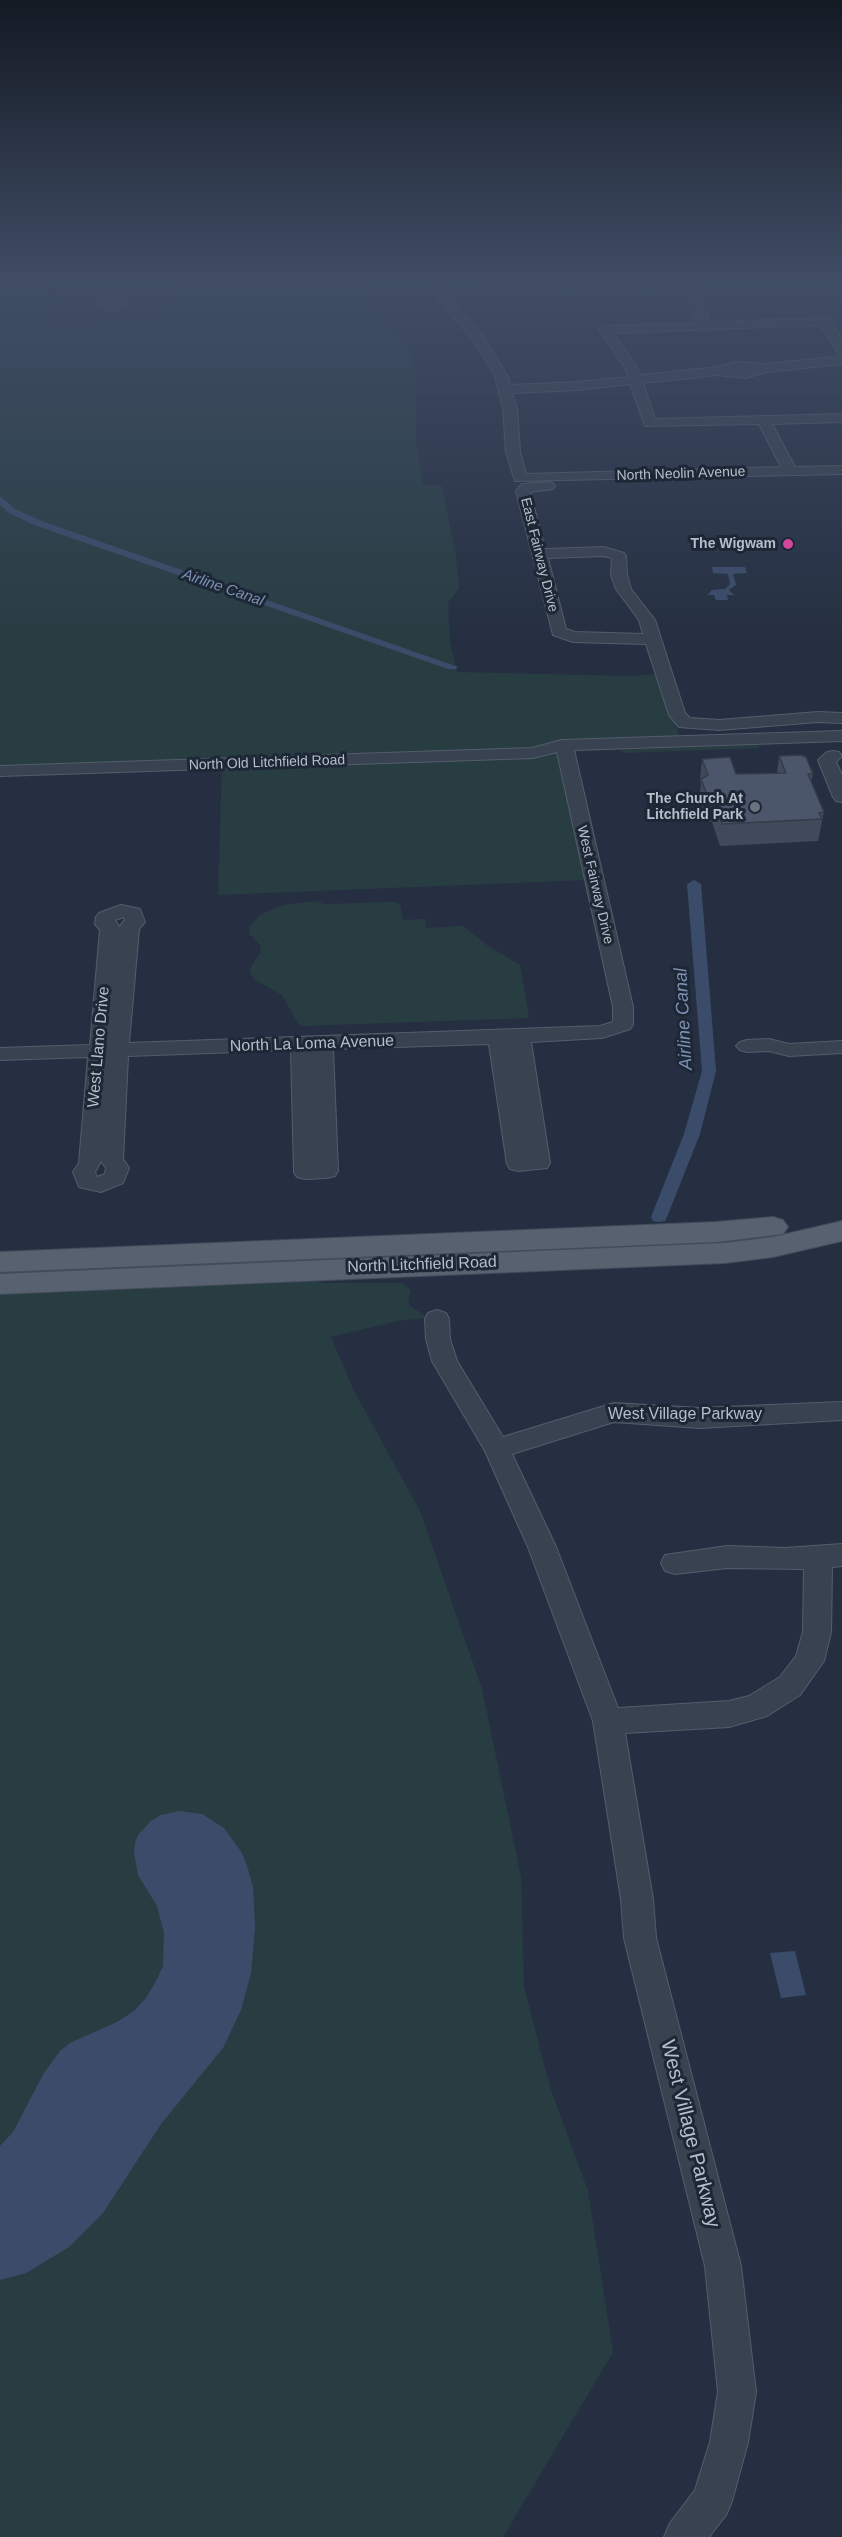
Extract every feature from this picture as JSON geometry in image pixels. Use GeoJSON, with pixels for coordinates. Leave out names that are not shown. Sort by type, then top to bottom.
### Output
{"type":"FeatureCollection","features":[{"type":"Feature","properties":{"kind":"main road","name":"North Litchfield Road"},"geometry":{"type":"LineString","coordinates":[[769,1238],[842,1214]]}},
{"type":"Feature","properties":{"kind":"main road","name":"North Litchfield Road"},"geometry":{"type":"LineString","coordinates":[[0,1284],[721,1242],[842,1231]]}},
{"type":"Feature","properties":{"kind":"main road","name":"North Litchfield Road"},"geometry":{"type":"LineString","coordinates":[[0,1262],[721,1242]]}},
{"type":"Feature","properties":{"kind":"street","name":"East Fairway Drive"},"geometry":{"type":"LineString","coordinates":[[507,402],[513,452],[560,633],[573,637],[653,639]]}},
{"type":"Feature","properties":{"kind":"street"},"geometry":{"type":"LineString","coordinates":[[643,402],[650,423],[842,418]]}},
{"type":"Feature","properties":{"kind":"street"},"geometry":{"type":"LineString","coordinates":[[764,421],[790,471]]}},
{"type":"Feature","properties":{"kind":"street","name":"North Neolin Avenue"},"geometry":{"type":"LineString","coordinates":[[521,484],[842,470]]}},
{"type":"Feature","properties":{"kind":"street"},"geometry":{"type":"LineString","coordinates":[[521,484],[527,487],[676,483],[703,486],[739,485]]}},
{"type":"Feature","properties":{"kind":"street"},"geometry":{"type":"LineString","coordinates":[[539,554],[601,551],[617,555],[620,559],[620,575],[624,590],[643,614],[678,718],[685,723],[709,726],[818,717],[842,718]]}},
{"type":"Feature","properties":{"kind":"street"},"geometry":{"type":"LineString","coordinates":[[839,749],[827,760],[842,797]]}},
{"type":"Feature","properties":{"kind":"street","name":"North Old Litchfield Road"},"geometry":{"type":"LineString","coordinates":[[0,771],[565,752],[839,749]]}},
{"type":"Feature","properties":{"kind":"street","name":"West Fairway Drive"},"geometry":{"type":"LineString","coordinates":[[565,752],[620,996],[623,1026]]}},
{"type":"Feature","properties":{"kind":"street","name":"West Llano Drive"},"geometry":{"type":"LineString","coordinates":[[104,1118],[115,975]]}},
{"type":"Feature","properties":{"kind":"street","name":"North La Loma Avenue"},"geometry":{"type":"LineString","coordinates":[[0,1054],[510,1037],[602,1032],[623,1026]]}},
{"type":"Feature","properties":{"kind":"street"},"geometry":{"type":"LineString","coordinates":[[769,1045],[786,1037],[842,1034]]}},
{"type":"Feature","properties":{"kind":"street"},"geometry":{"type":"LineString","coordinates":[[510,1037],[519,1099]]}},
{"type":"Feature","properties":{"kind":"street"},"geometry":{"type":"LineString","coordinates":[[311,1044],[313,1108]]}},
{"type":"Feature","properties":{"kind":"street"},"geometry":{"type":"LineString","coordinates":[[747,1046],[769,1045],[789,1050],[842,1047]]}},
{"type":"Feature","properties":{"kind":"street","name":"West Village Parkway"},"geometry":{"type":"LineString","coordinates":[[437,1319],[438,1339],[445,1361],[497,1449],[542,1547],[608,1721],[637,1899],[640,1938],[723,2266],[737,2392],[729,2442],[712,2501],[684,2537]]}},
{"type":"Feature","properties":{"kind":"street","name":"West Village Parkway"},"geometry":{"type":"LineString","coordinates":[[497,1449],[614,1412],[700,1418],[842,1411]]}},
{"type":"Feature","properties":{"kind":"street"},"geometry":{"type":"LineString","coordinates":[[608,1721],[729,1714],[757,1707],[790,1686],[809,1661],[817,1632],[830,1556],[785,1559],[727,1557],[675,1563]]}},
{"type":"Feature","properties":{"kind":"green space"},"geometry":{"type":"Polygon","coordinates":[[[0,402],[417,402],[416,440],[423,486],[442,486],[456,557],[459,588],[448,603],[450,642],[457,672],[629,676],[659,674],[680,738],[554,742],[585,880],[218,895],[222,764],[0,771],[0,402]]]}},
{"type":"Feature","properties":{"kind":"green space"},"geometry":{"type":"Polygon","coordinates":[[[757,744],[760,748],[624,753],[620,750],[757,744]]]}},
{"type":"Feature","properties":{"kind":"green space"},"geometry":{"type":"Polygon","coordinates":[[[316,901],[324,904],[393,902],[400,904],[403,920],[425,919],[426,928],[463,926],[488,946],[520,965],[529,1018],[302,1026],[282,995],[254,979],[251,974],[250,969],[261,951],[260,945],[249,933],[250,926],[260,915],[283,905],[316,901]]]}},
{"type":"Feature","properties":{"kind":"green space"},"geometry":{"type":"Polygon","coordinates":[[[261,1277],[328,1283],[402,1283],[411,1290],[408,1299],[410,1306],[425,1318],[397,1321],[331,1337],[354,1391],[420,1511],[482,1689],[521,1877],[524,1987],[550,2087],[588,2191],[613,2352],[503,2537],[0,2537],[0,1288],[261,1277]]]}},
{"type":"Feature","properties":{"kind":"water"},"geometry":{"type":"Polygon","coordinates":[[[712,567],[745,567],[747,573],[733,574],[736,585],[729,590],[734,595],[727,595],[728,600],[716,600],[714,595],[707,595],[712,590],[725,589],[730,584],[728,574],[713,573],[712,567]]]}},
{"type":"Feature","properties":{"kind":"water"},"geometry":{"type":"Polygon","coordinates":[[[179,1811],[202,1814],[224,1828],[242,1853],[248,1869],[253,1887],[255,1927],[251,1973],[241,2010],[223,2048],[161,2124],[103,2213],[69,2247],[26,2273],[0,2280],[0,2146],[13,2132],[44,2073],[60,2051],[70,2043],[117,2022],[134,2011],[146,1998],[156,1981],[163,1966],[164,1933],[157,1906],[138,1875],[134,1853],[135,1843],[138,1835],[151,1821],[161,1815],[179,1811]]]}},
{"type":"Feature","properties":{"kind":"water"},"geometry":{"type":"Polygon","coordinates":[[[795,1951],[806,1995],[781,1998],[770,1953],[795,1951]]]}},
{"type":"Feature","properties":{"kind":"building"},"geometry":{"type":"Polygon","coordinates":[[[801,755],[806,757],[813,774],[808,774],[824,812],[819,813],[822,819],[722,824],[714,800],[709,800],[701,779],[708,775],[702,759],[730,757],[736,774],[786,773],[779,756],[801,755]]]}},
{"type":"Feature","properties":{"kind":"waterway","name":"Airline Canal"},"geometry":{"type":"LineString","coordinates":[[0,499],[12,511],[38,523],[452,667]]}},
{"type":"Feature","properties":{"kind":"waterway","name":"Airline Canal"},"geometry":{"type":"LineString","coordinates":[[659,1217],[692,1134],[709,1071],[694,884]]}},
{"type":"Feature","properties":{"kind":"place","name":"The Wigwam"},"geometry":{"type":"Point","coordinates":[788,544]}},
{"type":"Feature","properties":{"kind":"place","name":"The Church At Litchfield Park"},"geometry":{"type":"Point","coordinates":[755,807]}}]}
